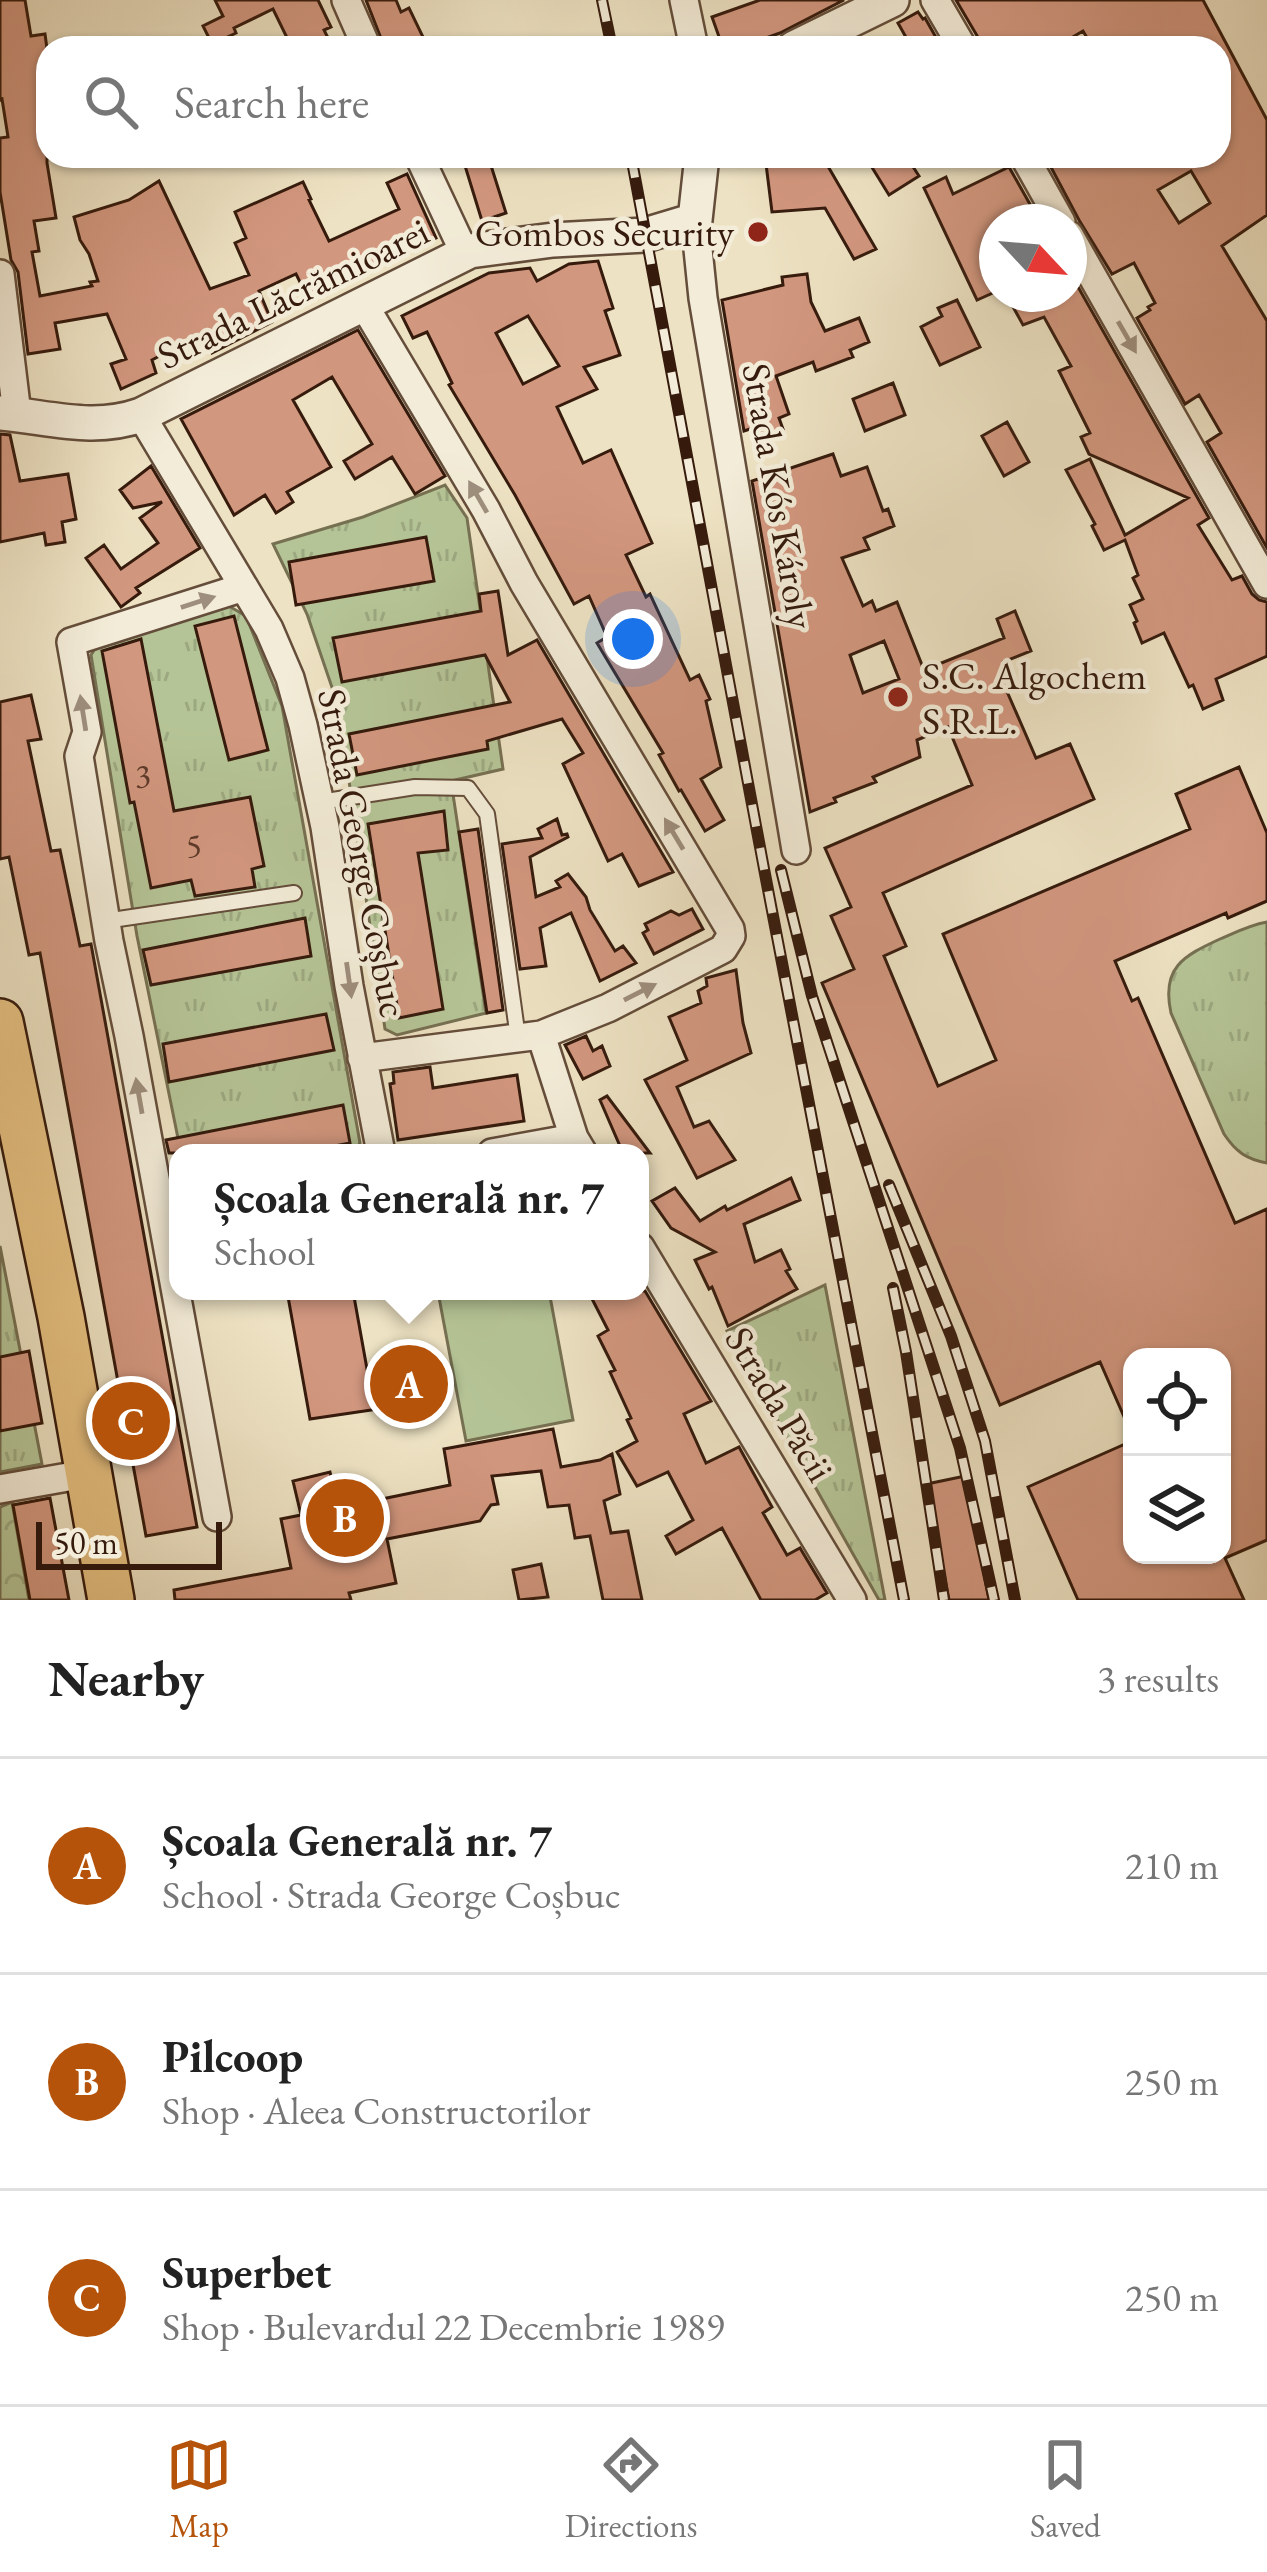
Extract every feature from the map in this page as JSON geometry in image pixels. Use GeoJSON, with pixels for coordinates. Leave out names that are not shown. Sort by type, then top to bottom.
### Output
{"type":"FeatureCollection","features":[{"type":"Feature","properties":{"kind":"main road"},"geometry":{"type":"LineString","coordinates":[[0,1022],[61,1317],[112,1600]]}},
{"type":"Feature","properties":{"kind":"street"},"geometry":{"type":"LineString","coordinates":[[346,0],[362,36]]}},
{"type":"Feature","properties":{"kind":"street"},"geometry":{"type":"LineString","coordinates":[[684,0],[692,36]]}},
{"type":"Feature","properties":{"kind":"street"},"geometry":{"type":"LineString","coordinates":[[818,36],[892,0]]}},
{"type":"Feature","properties":{"kind":"street"},"geometry":{"type":"LineString","coordinates":[[935,0],[956,36]]}},
{"type":"Feature","properties":{"kind":"street"},"geometry":{"type":"LineString","coordinates":[[424,168],[465,254]]}},
{"type":"Feature","properties":{"kind":"street","name":"Strada Kós Károly"},"geometry":{"type":"LineString","coordinates":[[702,168],[695,220],[703,298],[796,850]]}},
{"type":"Feature","properties":{"kind":"street"},"geometry":{"type":"LineString","coordinates":[[1031,168],[1051,204]]}},
{"type":"Feature","properties":{"kind":"street","name":"Strada Lăcrămioarei"},"geometry":{"type":"LineString","coordinates":[[8,413],[73,424],[118,424],[465,254],[553,240],[645,236],[695,220]]}},
{"type":"Feature","properties":{"kind":"street"},"geometry":{"type":"LineString","coordinates":[[1087,267],[1267,584]]}},
{"type":"Feature","properties":{"kind":"street"},"geometry":{"type":"LineString","coordinates":[[0,274],[8,413]]}},
{"type":"Feature","properties":{"kind":"street","name":"Strada George Coșbuc"},"geometry":{"type":"LineString","coordinates":[[362,1058],[529,1036],[608,1008],[723,949],[730,936],[364,304]]}},
{"type":"Feature","properties":{"kind":"street","name":"Strada George Coșbuc"},"geometry":{"type":"LineString","coordinates":[[141,415],[269,629],[290,678],[320,802],[379,1144]]}},
{"type":"Feature","properties":{"kind":"street"},"geometry":{"type":"LineString","coordinates":[[168,1210],[105,921],[79,756],[86,732],[71,642],[244,587]]}},
{"type":"Feature","properties":{"kind":"street"},"geometry":{"type":"LineString","coordinates":[[529,1036],[579,1144]]}},
{"type":"Feature","properties":{"kind":"street","name":"Strada Păcii"},"geometry":{"type":"LineString","coordinates":[[649,1262],[853,1600]]}},
{"type":"Feature","properties":{"kind":"street"},"geometry":{"type":"LineString","coordinates":[[182,1300],[217,1517]]}},
{"type":"Feature","properties":{"kind":"street"},"geometry":{"type":"LineString","coordinates":[[0,1489],[87,1471]]}},
{"type":"Feature","properties":{"kind":"lane"},"geometry":{"type":"LineString","coordinates":[[320,802],[415,787],[468,788],[487,814],[529,1036]]}},
{"type":"Feature","properties":{"kind":"lane"},"geometry":{"type":"LineString","coordinates":[[105,921],[294,893]]}},
{"type":"Feature","properties":{"kind":"green space"},"geometry":{"type":"Polygon","coordinates":[[[445,485],[467,518],[503,769],[451,781],[486,1013],[397,1035],[385,1029],[338,705],[307,614],[273,544],[363,517],[445,485]]]}},
{"type":"Feature","properties":{"kind":"green space"},"geometry":{"type":"Polygon","coordinates":[[[227,605],[246,616],[282,706],[359,1144],[179,1144],[137,936],[91,655],[100,641],[227,605]]]}},
{"type":"Feature","properties":{"kind":"green space"},"geometry":{"type":"Polygon","coordinates":[[[1267,922],[1267,1163],[1242,1154],[1224,1134],[1171,1013],[1169,985],[1186,958],[1267,922]]]}},
{"type":"Feature","properties":{"kind":"green space"},"geometry":{"type":"Polygon","coordinates":[[[0,1246],[42,1464],[0,1472],[0,1246]]]}},
{"type":"Feature","properties":{"kind":"green space"},"geometry":{"type":"Polygon","coordinates":[[[825,1285],[885,1600],[879,1600],[727,1331],[825,1285]]]}},
{"type":"Feature","properties":{"kind":"green space"},"geometry":{"type":"Polygon","coordinates":[[[440,1300],[551,1300],[573,1420],[466,1441],[440,1300]]]}},
{"type":"Feature","properties":{"kind":"green space"},"geometry":{"type":"Polygon","coordinates":[[[12,1502],[29,1600],[0,1600],[0,1507],[12,1502]]]}},
{"type":"Feature","properties":{"kind":"building"},"geometry":{"type":"Polygon","coordinates":[[[0,0],[25,0],[31,36],[45,34],[36,36],[36,168],[48,168],[56,218],[34,221],[39,251],[32,252],[40,296],[98,281],[74,217],[129,200],[159,181],[210,289],[249,275],[235,243],[246,238],[235,212],[303,182],[329,241],[399,209],[387,183],[407,174],[436,238],[309,300],[296,274],[259,291],[272,322],[212,353],[203,333],[152,360],[156,373],[121,389],[111,364],[126,359],[107,314],[55,323],[60,349],[28,354],[18,272],[11,260],[0,192],[0,138],[8,137],[0,100],[0,0]]]}},
{"type":"Feature","properties":{"kind":"building"},"geometry":{"type":"Polygon","coordinates":[[[215,0],[318,0],[331,27],[324,30],[327,36],[286,36],[273,9],[234,28],[236,33],[229,36],[208,36],[203,26],[223,16],[215,0]]]}},
{"type":"Feature","properties":{"kind":"building"},"geometry":{"type":"Polygon","coordinates":[[[366,0],[396,0],[401,12],[409,8],[423,36],[380,36],[366,0]]]}},
{"type":"Feature","properties":{"kind":"building"},"geometry":{"type":"Polygon","coordinates":[[[760,0],[844,0],[772,36],[719,36],[712,17],[760,0]]]}},
{"type":"Feature","properties":{"kind":"building"},"geometry":{"type":"Polygon","coordinates":[[[956,0],[1203,0],[1222,36],[1086,36],[1083,31],[1074,36],[977,36],[956,0]]]}},
{"type":"Feature","properties":{"kind":"building"},"geometry":{"type":"Polygon","coordinates":[[[918,12],[935,36],[905,36],[898,23],[918,12]]]}},
{"type":"Feature","properties":{"kind":"building"},"geometry":{"type":"Polygon","coordinates":[[[1231,52],[1267,120],[1267,215],[1222,246],[1267,321],[1267,548],[1207,442],[1221,433],[1199,395],[1185,404],[1137,318],[1155,303],[1134,263],[1112,274],[1087,233],[1087,204],[1070,204],[1051,168],[1231,168],[1231,52]],[[1191,171],[1158,190],[1179,223],[1210,203],[1191,171]]]}},
{"type":"Feature","properties":{"kind":"building"},"geometry":{"type":"Polygon","coordinates":[[[466,168],[492,168],[506,213],[482,221],[466,168]]]}},
{"type":"Feature","properties":{"kind":"building"},"geometry":{"type":"Polygon","coordinates":[[[766,168],[829,168],[876,249],[854,259],[825,208],[772,212],[766,168]]]}},
{"type":"Feature","properties":{"kind":"building"},"geometry":{"type":"Polygon","coordinates":[[[872,168],[914,168],[919,176],[889,195],[872,168]]]}},
{"type":"Feature","properties":{"kind":"building"},"geometry":{"type":"Polygon","coordinates":[[[1010,168],[1030,204],[979,204],[977,300],[924,188],[946,177],[953,194],[1010,168]]]}},
{"type":"Feature","properties":{"kind":"building"},"geometry":{"type":"Polygon","coordinates":[[[598,261],[613,308],[605,311],[620,355],[584,367],[597,389],[557,407],[583,463],[611,450],[652,543],[626,555],[690,680],[699,675],[710,699],[706,701],[721,767],[701,779],[724,820],[705,831],[597,643],[607,637],[589,596],[574,604],[449,385],[427,332],[413,338],[402,316],[489,273],[530,268],[537,281],[569,264],[598,261]],[[528,316],[496,333],[523,384],[559,366],[528,316]]]}},
{"type":"Feature","properties":{"kind":"building"},"geometry":{"type":"Polygon","coordinates":[[[807,274],[811,302],[825,331],[859,318],[869,342],[850,350],[853,357],[816,371],[813,362],[776,376],[789,414],[779,418],[783,429],[754,440],[750,429],[744,431],[722,300],[783,285],[782,277],[807,274]]]}},
{"type":"Feature","properties":{"kind":"building"},"geometry":{"type":"Polygon","coordinates":[[[957,300],[980,347],[940,365],[921,327],[942,316],[938,308],[957,300]]]}},
{"type":"Feature","properties":{"kind":"building"},"geometry":{"type":"Polygon","coordinates":[[[1087,303],[1209,518],[1198,525],[1232,580],[1242,576],[1252,594],[1267,602],[1267,656],[1216,679],[1223,700],[1203,709],[1164,633],[1142,643],[1130,605],[1143,599],[1125,540],[1104,550],[1066,470],[1090,459],[1125,535],[1188,498],[1089,454],[1081,437],[1090,433],[1059,371],[1071,366],[1044,317],[1023,325],[1016,312],[1087,312],[1087,303]]]}},
{"type":"Feature","properties":{"kind":"building"},"geometry":{"type":"Polygon","coordinates":[[[358,330],[445,476],[415,494],[392,457],[355,479],[344,461],[372,444],[332,377],[293,400],[331,467],[287,492],[293,502],[276,513],[265,495],[234,515],[181,419],[358,330]]]}},
{"type":"Feature","properties":{"kind":"building"},"geometry":{"type":"Polygon","coordinates":[[[893,383],[905,415],[865,431],[853,399],[893,383]]]}},
{"type":"Feature","properties":{"kind":"building"},"geometry":{"type":"Polygon","coordinates":[[[1007,422],[1029,462],[1004,476],[982,436],[1007,422]]]}},
{"type":"Feature","properties":{"kind":"building"},"geometry":{"type":"Polygon","coordinates":[[[0,434],[10,435],[20,481],[68,474],[76,519],[62,522],[65,542],[46,545],[44,533],[0,542],[0,434]]]}},
{"type":"Feature","properties":{"kind":"building"},"geometry":{"type":"Polygon","coordinates":[[[833,454],[841,476],[867,467],[883,511],[888,509],[894,526],[864,538],[869,549],[842,558],[863,606],[872,601],[876,611],[897,602],[924,670],[1004,638],[997,619],[1015,611],[1031,651],[1003,662],[1010,677],[1002,680],[1036,758],[1070,744],[1094,799],[883,893],[906,946],[884,956],[938,1086],[996,1060],[943,934],[1190,829],[1176,794],[1239,767],[1267,833],[1267,901],[1228,918],[1226,913],[1115,961],[1132,1001],[1138,998],[1235,1223],[1267,1209],[1267,1540],[1231,1555],[1231,1348],[1123,1348],[1123,1414],[1100,1362],[1000,1405],[822,983],[854,969],[831,916],[851,907],[825,848],[972,785],[948,727],[917,740],[920,757],[810,812],[752,481],[833,454]],[[884,641],[850,655],[863,693],[899,679],[884,641]]]}},
{"type":"Feature","properties":{"kind":"building"},"geometry":{"type":"Polygon","coordinates":[[[151,466],[200,548],[136,588],[140,593],[121,607],[86,558],[104,545],[121,569],[158,543],[140,518],[162,502],[133,508],[120,490],[151,466]]]}},
{"type":"Feature","properties":{"kind":"building"},"geometry":{"type":"Polygon","coordinates":[[[426,537],[434,581],[296,605],[289,562],[426,537]]]}},
{"type":"Feature","properties":{"kind":"building"},"geometry":{"type":"Polygon","coordinates":[[[498,591],[508,655],[537,640],[673,872],[639,886],[622,854],[608,861],[563,764],[583,753],[562,719],[487,741],[488,749],[357,775],[349,734],[510,702],[485,655],[342,682],[333,638],[481,611],[479,594],[498,591]]]}},
{"type":"Feature","properties":{"kind":"building"},"geometry":{"type":"Polygon","coordinates":[[[234,616],[268,750],[229,760],[195,626],[234,616]]]}},
{"type":"Feature","properties":{"kind":"building"},"geometry":{"type":"Polygon","coordinates":[[[141,639],[174,811],[250,797],[264,866],[252,869],[255,887],[195,896],[191,880],[151,888],[102,651],[141,639]]]}},
{"type":"Feature","properties":{"kind":"building"},"geometry":{"type":"Polygon","coordinates":[[[31,695],[41,739],[28,741],[51,851],[60,850],[80,946],[91,944],[197,1527],[146,1536],[40,953],[29,955],[9,857],[0,859],[0,702],[31,695]]]}},
{"type":"Feature","properties":{"kind":"building"},"geometry":{"type":"Polygon","coordinates":[[[444,811],[448,850],[418,853],[443,1009],[399,1018],[368,824],[444,811]]]}},
{"type":"Feature","properties":{"kind":"building"},"geometry":{"type":"Polygon","coordinates":[[[557,819],[562,835],[568,837],[530,857],[536,897],[560,887],[556,881],[568,874],[615,951],[623,946],[636,963],[600,981],[571,913],[540,928],[546,966],[520,969],[502,844],[542,838],[538,829],[557,819]]]}},
{"type":"Feature","properties":{"kind":"building"},"geometry":{"type":"Polygon","coordinates":[[[478,829],[503,1010],[487,1013],[459,832],[478,829]]]}},
{"type":"Feature","properties":{"kind":"building"},"geometry":{"type":"Polygon","coordinates":[[[692,909],[703,929],[654,954],[643,933],[648,930],[645,924],[671,911],[679,915],[692,909]]]}},
{"type":"Feature","properties":{"kind":"building"},"geometry":{"type":"Polygon","coordinates":[[[305,918],[311,956],[151,985],[143,950],[305,918]]]}},
{"type":"Feature","properties":{"kind":"building"},"geometry":{"type":"Polygon","coordinates":[[[736,970],[751,1053],[677,1087],[694,1127],[709,1121],[735,1160],[697,1178],[645,1080],[687,1060],[669,1017],[701,1003],[698,991],[707,986],[706,978],[736,970]]]}},
{"type":"Feature","properties":{"kind":"building"},"geometry":{"type":"Polygon","coordinates":[[[326,1014],[334,1050],[169,1082],[163,1044],[326,1014]]]}},
{"type":"Feature","properties":{"kind":"building"},"geometry":{"type":"Polygon","coordinates":[[[586,1036],[593,1051],[602,1046],[610,1066],[583,1079],[565,1045],[586,1036]]]}},
{"type":"Feature","properties":{"kind":"building"},"geometry":{"type":"Polygon","coordinates":[[[430,1067],[433,1088],[517,1075],[524,1121],[398,1140],[390,1084],[394,1083],[393,1072],[430,1067]]]}},
{"type":"Feature","properties":{"kind":"building"},"geometry":{"type":"Polygon","coordinates":[[[607,1096],[643,1144],[619,1144],[600,1100],[607,1096]]]}},
{"type":"Feature","properties":{"kind":"building"},"geometry":{"type":"Polygon","coordinates":[[[343,1105],[350,1143],[169,1144],[169,1153],[166,1140],[343,1105]]]}},
{"type":"Feature","properties":{"kind":"building"},"geometry":{"type":"Polygon","coordinates":[[[791,1178],[800,1200],[744,1224],[755,1262],[781,1250],[797,1289],[728,1326],[695,1260],[715,1252],[671,1228],[652,1201],[675,1188],[700,1221],[791,1178]]]}},
{"type":"Feature","properties":{"kind":"building"},"geometry":{"type":"Polygon","coordinates":[[[649,1298],[711,1401],[684,1414],[706,1463],[739,1447],[772,1507],[763,1513],[787,1555],[800,1548],[827,1593],[815,1600],[761,1600],[722,1528],[676,1554],[666,1536],[693,1520],[668,1472],[637,1486],[617,1452],[637,1441],[610,1372],[615,1370],[598,1336],[608,1330],[593,1300],[649,1298]]]}},
{"type":"Feature","properties":{"kind":"building"},"geometry":{"type":"Polygon","coordinates":[[[289,1300],[355,1300],[369,1380],[381,1376],[385,1408],[310,1419],[289,1300]]]}},
{"type":"Feature","properties":{"kind":"building"},"geometry":{"type":"Polygon","coordinates":[[[29,1351],[42,1423],[0,1431],[0,1357],[29,1351]]]}},
{"type":"Feature","properties":{"kind":"building"},"geometry":{"type":"Polygon","coordinates":[[[553,1429],[561,1467],[612,1454],[620,1494],[604,1501],[611,1533],[628,1531],[642,1600],[603,1600],[590,1536],[575,1538],[569,1505],[548,1507],[541,1471],[492,1476],[498,1504],[491,1505],[480,1521],[387,1539],[396,1583],[349,1593],[351,1600],[175,1600],[174,1590],[291,1568],[281,1519],[301,1515],[293,1481],[330,1472],[338,1508],[450,1485],[444,1449],[553,1429]]]}},
{"type":"Feature","properties":{"kind":"building"},"geometry":{"type":"Polygon","coordinates":[[[1123,1445],[1123,1564],[1228,1564],[1244,1600],[1078,1600],[1028,1487],[1123,1445]]]}},
{"type":"Feature","properties":{"kind":"building"},"geometry":{"type":"Polygon","coordinates":[[[965,1476],[989,1600],[949,1600],[927,1484],[965,1476]]]}},
{"type":"Feature","properties":{"kind":"building"},"geometry":{"type":"Polygon","coordinates":[[[50,1498],[69,1600],[30,1600],[13,1505],[50,1498]]]}},
{"type":"Feature","properties":{"kind":"building"},"geometry":{"type":"Polygon","coordinates":[[[541,1564],[548,1597],[519,1600],[513,1570],[541,1564]]]}},
{"type":"Feature","properties":{"kind":"railway"},"geometry":{"type":"LineString","coordinates":[[602,0],[610,36]]}},
{"type":"Feature","properties":{"kind":"railway"},"geometry":{"type":"LineString","coordinates":[[633,168],[904,1600]]}},
{"type":"Feature","properties":{"kind":"railway"},"geometry":{"type":"LineString","coordinates":[[781,870],[812,996],[960,1448],[994,1600]]}},
{"type":"Feature","properties":{"kind":"railway"},"geometry":{"type":"LineString","coordinates":[[889,1185],[951,1336],[985,1441],[1015,1600]]}},
{"type":"Feature","properties":{"kind":"railway"},"geometry":{"type":"LineString","coordinates":[[893,1288],[944,1600]]}},
{"type":"Feature","properties":{"kind":"place","name":"Gombos Security"},"geometry":{"type":"Point","coordinates":[758,232]}},
{"type":"Feature","properties":{"kind":"place","name":"S.C. Algochem S.R.L."},"geometry":{"type":"Point","coordinates":[898,697]}},
{"type":"Feature","properties":{"kind":"place","name":"Școala Generală nr. 7"},"geometry":{"type":"Point","coordinates":[409,1384]}},
{"type":"Feature","properties":{"kind":"place","name":"Superbet"},"geometry":{"type":"Point","coordinates":[131,1421]}},
{"type":"Feature","properties":{"kind":"place","name":"Pilcoop"},"geometry":{"type":"Point","coordinates":[345,1518]}}]}
